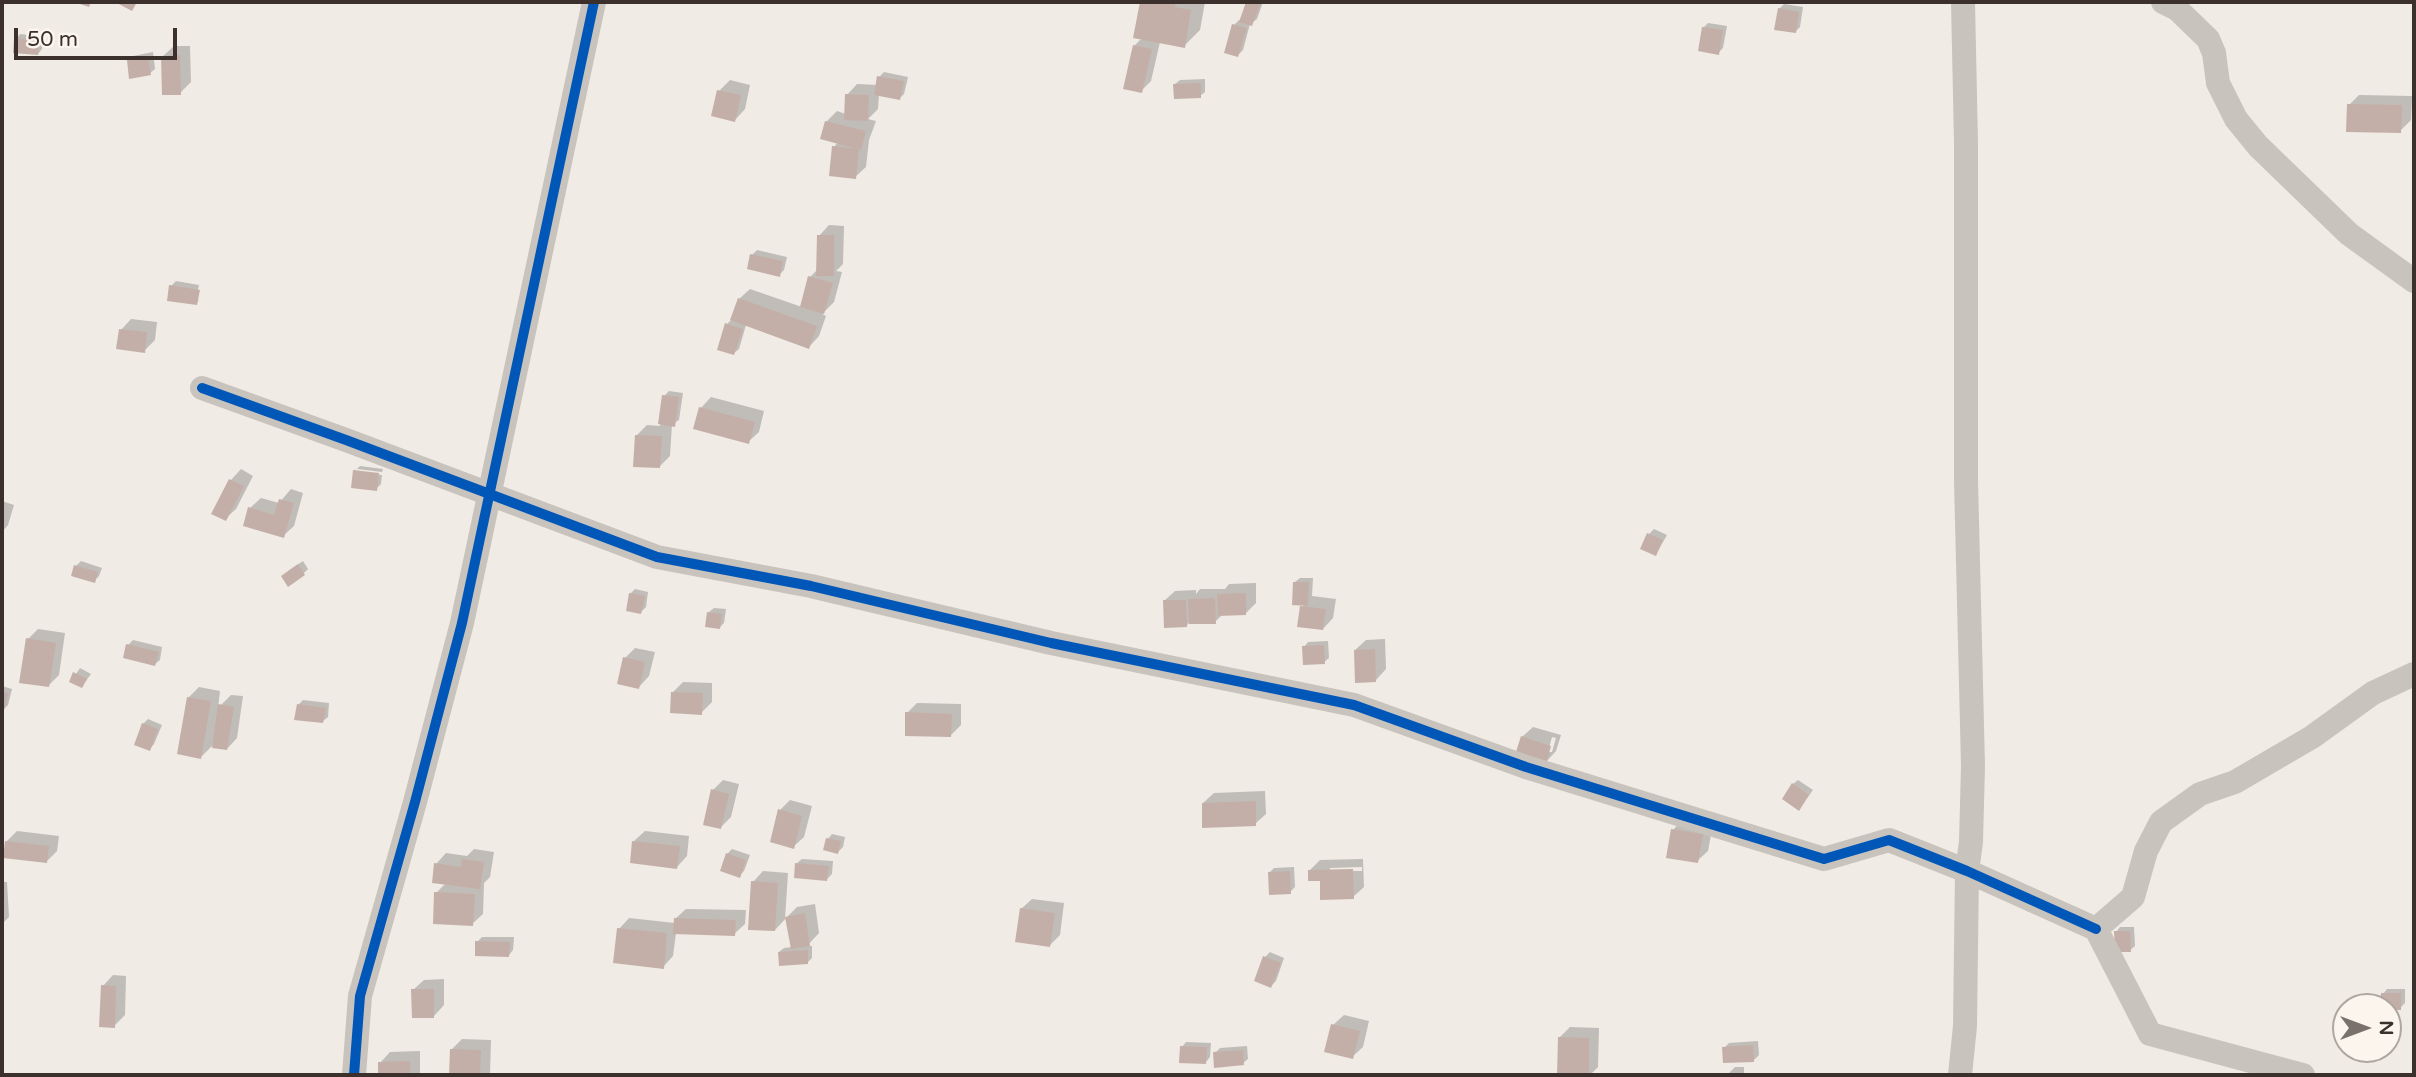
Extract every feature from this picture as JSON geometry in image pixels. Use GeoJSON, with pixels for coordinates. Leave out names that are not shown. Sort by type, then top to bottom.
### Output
{"type":"FeatureCollection","features":[{"type":"Feature","properties":{"kind":"street"},"geometry":{"type":"LineString","coordinates":[[355,1075],[360,996],[462,623],[594,2]]}},
{"type":"Feature","properties":{"kind":"street"},"geometry":{"type":"LineString","coordinates":[[1961,1075],[1973,766],[1966,480],[1966,143],[1963,2]]}},
{"type":"Feature","properties":{"kind":"street"},"geometry":{"type":"LineString","coordinates":[[2163,2],[2177,9],[2208,39],[2214,53],[2218,83],[2236,119],[2258,146],[2349,234],[2414,282]]}},
{"type":"Feature","properties":{"kind":"street"},"geometry":{"type":"LineString","coordinates":[[202,388],[657,557],[811,586],[1051,643],[1354,705],[1526,767],[1824,859],[1889,840],[1967,871],[2096,929],[2150,1034],[2303,1075]]}},
{"type":"Feature","properties":{"kind":"street"},"geometry":{"type":"LineString","coordinates":[[2096,929],[2133,897],[2146,851],[2161,822],[2200,794],[2235,782],[2312,737],[2373,693],[2414,674]]}},
{"type":"Feature","properties":{"kind":"building"},"geometry":{"type":"Polygon","coordinates":[[[74,2],[91,2],[89,7],[74,2]]]}},
{"type":"Feature","properties":{"kind":"building"},"geometry":{"type":"Polygon","coordinates":[[[115,2],[137,2],[132,11],[115,2]]]}},
{"type":"Feature","properties":{"kind":"building"},"geometry":{"type":"Polygon","coordinates":[[[1140,2],[1176,2],[1175,7],[1191,10],[1185,48],[1133,38],[1140,2]]]}},
{"type":"Feature","properties":{"kind":"building"},"geometry":{"type":"Polygon","coordinates":[[[1246,2],[1261,2],[1252,26],[1239,22],[1246,2]]]}},
{"type":"Feature","properties":{"kind":"building"},"geometry":{"type":"Polygon","coordinates":[[[1778,8],[1799,12],[1796,33],[1774,30],[1778,8]]]}},
{"type":"Feature","properties":{"kind":"building"},"geometry":{"type":"Polygon","coordinates":[[[1232,24],[1247,28],[1238,57],[1224,53],[1232,24]]]}},
{"type":"Feature","properties":{"kind":"building"},"geometry":{"type":"Polygon","coordinates":[[[1702,27],[1723,30],[1719,55],[1698,51],[1702,27]]]}},
{"type":"Feature","properties":{"kind":"building"},"geometry":{"type":"Polygon","coordinates":[[[14,38],[40,41],[38,55],[13,53],[14,38]]]}},
{"type":"Feature","properties":{"kind":"building"},"geometry":{"type":"Polygon","coordinates":[[[1133,45],[1152,49],[1142,93],[1123,89],[1133,45]]]}},
{"type":"Feature","properties":{"kind":"building"},"geometry":{"type":"Polygon","coordinates":[[[180,55],[181,95],[162,95],[161,56],[180,55]]]}},
{"type":"Feature","properties":{"kind":"building"},"geometry":{"type":"Polygon","coordinates":[[[148,56],[151,75],[129,79],[127,60],[148,56]]]}},
{"type":"Feature","properties":{"kind":"building"},"geometry":{"type":"Polygon","coordinates":[[[877,76],[904,81],[900,100],[874,95],[877,76]]]}},
{"type":"Feature","properties":{"kind":"building"},"geometry":{"type":"Polygon","coordinates":[[[1201,83],[1201,98],[1174,99],[1173,84],[1201,83]]]}},
{"type":"Feature","properties":{"kind":"building"},"geometry":{"type":"Polygon","coordinates":[[[717,90],[741,95],[735,122],[711,116],[717,90]]]}},
{"type":"Feature","properties":{"kind":"building"},"geometry":{"type":"Polygon","coordinates":[[[845,94],[869,95],[868,121],[844,120],[845,94]]]}},
{"type":"Feature","properties":{"kind":"building"},"geometry":{"type":"Polygon","coordinates":[[[2347,104],[2402,105],[2401,133],[2346,132],[2347,104]]]}},
{"type":"Feature","properties":{"kind":"building"},"geometry":{"type":"Polygon","coordinates":[[[825,121],[866,131],[861,150],[820,139],[825,121]]]}},
{"type":"Feature","properties":{"kind":"building"},"geometry":{"type":"Polygon","coordinates":[[[832,146],[859,149],[856,179],[829,176],[832,146]]]}},
{"type":"Feature","properties":{"kind":"building"},"geometry":{"type":"Polygon","coordinates":[[[817,235],[834,235],[834,276],[816,276],[817,235]]]}},
{"type":"Feature","properties":{"kind":"building"},"geometry":{"type":"Polygon","coordinates":[[[750,254],[783,261],[780,277],[747,269],[750,254]]]}},
{"type":"Feature","properties":{"kind":"building"},"geometry":{"type":"Polygon","coordinates":[[[808,276],[833,283],[824,314],[800,307],[808,276]]]}},
{"type":"Feature","properties":{"kind":"building"},"geometry":{"type":"Polygon","coordinates":[[[169,285],[200,290],[197,305],[167,301],[169,285]]]}},
{"type":"Feature","properties":{"kind":"building"},"geometry":{"type":"Polygon","coordinates":[[[738,298],[817,326],[809,349],[730,320],[738,298]]]}},
{"type":"Feature","properties":{"kind":"building"},"geometry":{"type":"Polygon","coordinates":[[[725,323],[743,329],[734,355],[717,350],[725,323]]]}},
{"type":"Feature","properties":{"kind":"building"},"geometry":{"type":"Polygon","coordinates":[[[119,329],[147,332],[145,353],[116,349],[119,329]]]}},
{"type":"Feature","properties":{"kind":"building"},"geometry":{"type":"Polygon","coordinates":[[[662,395],[679,397],[675,427],[658,424],[662,395]]]}},
{"type":"Feature","properties":{"kind":"building"},"geometry":{"type":"Polygon","coordinates":[[[699,407],[755,422],[749,444],[693,429],[699,407]]]}},
{"type":"Feature","properties":{"kind":"building"},"geometry":{"type":"Polygon","coordinates":[[[635,435],[662,436],[660,468],[633,467],[635,435]]]}},
{"type":"Feature","properties":{"kind":"building"},"geometry":{"type":"Polygon","coordinates":[[[353,470],[379,473],[377,491],[351,488],[353,470]]]}},
{"type":"Feature","properties":{"kind":"building"},"geometry":{"type":"Polygon","coordinates":[[[229,479],[244,486],[226,521],[211,514],[229,479]]]}},
{"type":"Feature","properties":{"kind":"building"},"geometry":{"type":"Polygon","coordinates":[[[279,499],[294,503],[284,538],[243,526],[248,507],[274,515],[279,499]]]}},
{"type":"Feature","properties":{"kind":"building"},"geometry":{"type":"Polygon","coordinates":[[[1647,533],[1663,540],[1656,556],[1640,549],[1647,533]]]}},
{"type":"Feature","properties":{"kind":"building"},"geometry":{"type":"Polygon","coordinates":[[[298,564],[305,575],[288,587],[281,576],[298,564]]]}},
{"type":"Feature","properties":{"kind":"building"},"geometry":{"type":"Polygon","coordinates":[[[74,565],[98,572],[95,583],[71,576],[74,565]]]}},
{"type":"Feature","properties":{"kind":"building"},"geometry":{"type":"Polygon","coordinates":[[[1293,582],[1309,582],[1308,606],[1292,605],[1293,582]]]}},
{"type":"Feature","properties":{"kind":"building"},"geometry":{"type":"Polygon","coordinates":[[[629,593],[645,596],[641,614],[626,611],[629,593]]]}},
{"type":"Feature","properties":{"kind":"building"},"geometry":{"type":"Polygon","coordinates":[[[1246,593],[1246,615],[1218,616],[1217,594],[1246,593]]]}},
{"type":"Feature","properties":{"kind":"building"},"geometry":{"type":"Polygon","coordinates":[[[1215,598],[1216,624],[1189,624],[1188,599],[1215,598]]]}},
{"type":"Feature","properties":{"kind":"building"},"geometry":{"type":"Polygon","coordinates":[[[1163,600],[1186,600],[1187,627],[1164,628],[1163,600]]]}},
{"type":"Feature","properties":{"kind":"building"},"geometry":{"type":"Polygon","coordinates":[[[1300,606],[1326,609],[1323,630],[1297,627],[1300,606]]]}},
{"type":"Feature","properties":{"kind":"building"},"geometry":{"type":"Polygon","coordinates":[[[707,612],[722,614],[720,629],[705,627],[707,612]]]}},
{"type":"Feature","properties":{"kind":"building"},"geometry":{"type":"Polygon","coordinates":[[[26,638],[56,643],[49,687],[19,683],[26,638]]]}},
{"type":"Feature","properties":{"kind":"building"},"geometry":{"type":"Polygon","coordinates":[[[126,644],[159,652],[155,666],[123,658],[126,644]]]}},
{"type":"Feature","properties":{"kind":"building"},"geometry":{"type":"Polygon","coordinates":[[[1324,645],[1325,664],[1303,665],[1302,646],[1324,645]]]}},
{"type":"Feature","properties":{"kind":"building"},"geometry":{"type":"Polygon","coordinates":[[[1375,649],[1376,682],[1355,683],[1354,650],[1375,649]]]}},
{"type":"Feature","properties":{"kind":"building"},"geometry":{"type":"Polygon","coordinates":[[[623,657],[645,662],[639,689],[617,684],[623,657]]]}},
{"type":"Feature","properties":{"kind":"building"},"geometry":{"type":"Polygon","coordinates":[[[73,672],[87,679],[82,688],[69,682],[73,672]]]}},
{"type":"Feature","properties":{"kind":"building"},"geometry":{"type":"Polygon","coordinates":[[[2,692],[8,693],[3,715],[2,715],[2,692]]]}},
{"type":"Feature","properties":{"kind":"building"},"geometry":{"type":"Polygon","coordinates":[[[671,692],[703,693],[702,715],[670,713],[671,692]]]}},
{"type":"Feature","properties":{"kind":"building"},"geometry":{"type":"Polygon","coordinates":[[[187,697],[211,701],[201,759],[177,754],[187,697]]]}},
{"type":"Feature","properties":{"kind":"building"},"geometry":{"type":"Polygon","coordinates":[[[218,704],[234,707],[227,750],[212,748],[218,704]]]}},
{"type":"Feature","properties":{"kind":"building"},"geometry":{"type":"Polygon","coordinates":[[[297,704],[326,708],[323,723],[294,720],[297,704]]]}},
{"type":"Feature","properties":{"kind":"building"},"geometry":{"type":"Polygon","coordinates":[[[905,712],[952,714],[951,737],[905,736],[905,712]]]}},
{"type":"Feature","properties":{"kind":"building"},"geometry":{"type":"Polygon","coordinates":[[[142,723],[158,729],[150,751],[134,745],[142,723]]]}},
{"type":"Feature","properties":{"kind":"building"},"geometry":{"type":"Polygon","coordinates":[[[1521,736],[1551,746],[1546,764],[1515,755],[1521,736]]]}},
{"type":"Feature","properties":{"kind":"building"},"geometry":{"type":"Polygon","coordinates":[[[1792,783],[1809,795],[1799,811],[1782,799],[1792,783]]]}},
{"type":"Feature","properties":{"kind":"building"},"geometry":{"type":"Polygon","coordinates":[[[711,789],[729,794],[721,829],[703,825],[711,789]]]}},
{"type":"Feature","properties":{"kind":"building"},"geometry":{"type":"Polygon","coordinates":[[[1256,801],[1256,826],[1202,828],[1202,803],[1256,801]]]}},
{"type":"Feature","properties":{"kind":"building"},"geometry":{"type":"Polygon","coordinates":[[[778,809],[802,816],[794,849],[770,842],[778,809]]]}},
{"type":"Feature","properties":{"kind":"building"},"geometry":{"type":"Polygon","coordinates":[[[1671,829],[1703,834],[1698,863],[1666,858],[1671,829]]]}},
{"type":"Feature","properties":{"kind":"building"},"geometry":{"type":"Polygon","coordinates":[[[826,838],[841,841],[838,854],[823,850],[826,838]]]}},
{"type":"Feature","properties":{"kind":"building"},"geometry":{"type":"Polygon","coordinates":[[[5,841],[49,846],[47,863],[3,858],[5,841]]]}},
{"type":"Feature","properties":{"kind":"building"},"geometry":{"type":"Polygon","coordinates":[[[632,841],[680,846],[677,869],[630,863],[632,841]]]}},
{"type":"Feature","properties":{"kind":"building"},"geometry":{"type":"Polygon","coordinates":[[[726,853],[746,860],[740,878],[720,871],[726,853]]]}},
{"type":"Feature","properties":{"kind":"building"},"geometry":{"type":"Polygon","coordinates":[[[462,859],[484,862],[480,889],[432,883],[434,863],[461,867],[462,859]]]}},
{"type":"Feature","properties":{"kind":"building"},"geometry":{"type":"Polygon","coordinates":[[[795,863],[829,866],[827,881],[794,878],[795,863]]]}},
{"type":"Feature","properties":{"kind":"building"},"geometry":{"type":"Polygon","coordinates":[[[1353,869],[1354,899],[1320,900],[1320,881],[1308,881],[1308,870],[1353,869]]]}},
{"type":"Feature","properties":{"kind":"building"},"geometry":{"type":"Polygon","coordinates":[[[1290,871],[1291,894],[1269,895],[1268,872],[1290,871]]]}},
{"type":"Feature","properties":{"kind":"building"},"geometry":{"type":"Polygon","coordinates":[[[751,881],[778,883],[775,931],[748,930],[751,881]]]}},
{"type":"Feature","properties":{"kind":"building"},"geometry":{"type":"Polygon","coordinates":[[[434,892],[475,894],[473,926],[433,924],[434,892]]]}},
{"type":"Feature","properties":{"kind":"building"},"geometry":{"type":"Polygon","coordinates":[[[1020,908],[1055,913],[1050,947],[1015,942],[1020,908]]]}},
{"type":"Feature","properties":{"kind":"building"},"geometry":{"type":"Polygon","coordinates":[[[805,913],[810,946],[791,949],[785,917],[805,913]]]}},
{"type":"Feature","properties":{"kind":"building"},"geometry":{"type":"Polygon","coordinates":[[[674,918],[736,920],[735,936],[673,934],[674,918]]]}},
{"type":"Feature","properties":{"kind":"building"},"geometry":{"type":"Polygon","coordinates":[[[617,928],[667,933],[664,969],[613,963],[617,928]]]}},
{"type":"Feature","properties":{"kind":"building"},"geometry":{"type":"Polygon","coordinates":[[[2114,931],[2130,931],[2131,952],[2115,952],[2114,931]]]}},
{"type":"Feature","properties":{"kind":"building"},"geometry":{"type":"Polygon","coordinates":[[[475,941],[510,942],[509,957],[475,956],[475,941]]]}},
{"type":"Feature","properties":{"kind":"building"},"geometry":{"type":"Polygon","coordinates":[[[808,950],[808,964],[779,966],[778,952],[808,950]]]}},
{"type":"Feature","properties":{"kind":"building"},"geometry":{"type":"Polygon","coordinates":[[[1263,956],[1281,963],[1271,988],[1254,981],[1263,956]]]}},
{"type":"Feature","properties":{"kind":"building"},"geometry":{"type":"Polygon","coordinates":[[[101,985],[116,986],[115,1028],[99,1027],[101,985]]]}},
{"type":"Feature","properties":{"kind":"building"},"geometry":{"type":"Polygon","coordinates":[[[411,989],[434,989],[434,1018],[412,1018],[411,989]]]}},
{"type":"Feature","properties":{"kind":"building"},"geometry":{"type":"Polygon","coordinates":[[[1331,1024],[1360,1031],[1353,1059],[1324,1052],[1331,1024]]]}},
{"type":"Feature","properties":{"kind":"building"},"geometry":{"type":"Polygon","coordinates":[[[1558,1037],[1589,1038],[1589,1075],[1557,1075],[1558,1037]]]}},
{"type":"Feature","properties":{"kind":"building"},"geometry":{"type":"Polygon","coordinates":[[[1753,1045],[1754,1062],[1723,1063],[1722,1047],[1753,1045]]]}},
{"type":"Feature","properties":{"kind":"building"},"geometry":{"type":"Polygon","coordinates":[[[1180,1046],[1207,1047],[1206,1064],[1179,1063],[1180,1046]]]}},
{"type":"Feature","properties":{"kind":"building"},"geometry":{"type":"Polygon","coordinates":[[[450,1049],[481,1050],[480,1075],[449,1075],[450,1049]]]}},
{"type":"Feature","properties":{"kind":"building"},"geometry":{"type":"Polygon","coordinates":[[[1243,1050],[1244,1065],[1214,1068],[1213,1052],[1243,1050]]]}},
{"type":"Feature","properties":{"kind":"building"},"geometry":{"type":"Polygon","coordinates":[[[410,1061],[410,1075],[378,1075],[378,1062],[410,1061]]]}},
{"type":"Feature","properties":{"kind":"cycle path"},"geometry":{"type":"LineString","coordinates":[[354,1075],[360,996],[462,623],[594,2]]}},
{"type":"Feature","properties":{"kind":"cycle path"},"geometry":{"type":"LineString","coordinates":[[202,388],[657,557],[811,586],[1051,643],[1354,705],[1526,767],[1824,859],[1889,840],[1967,871],[2096,929]]}}]}
